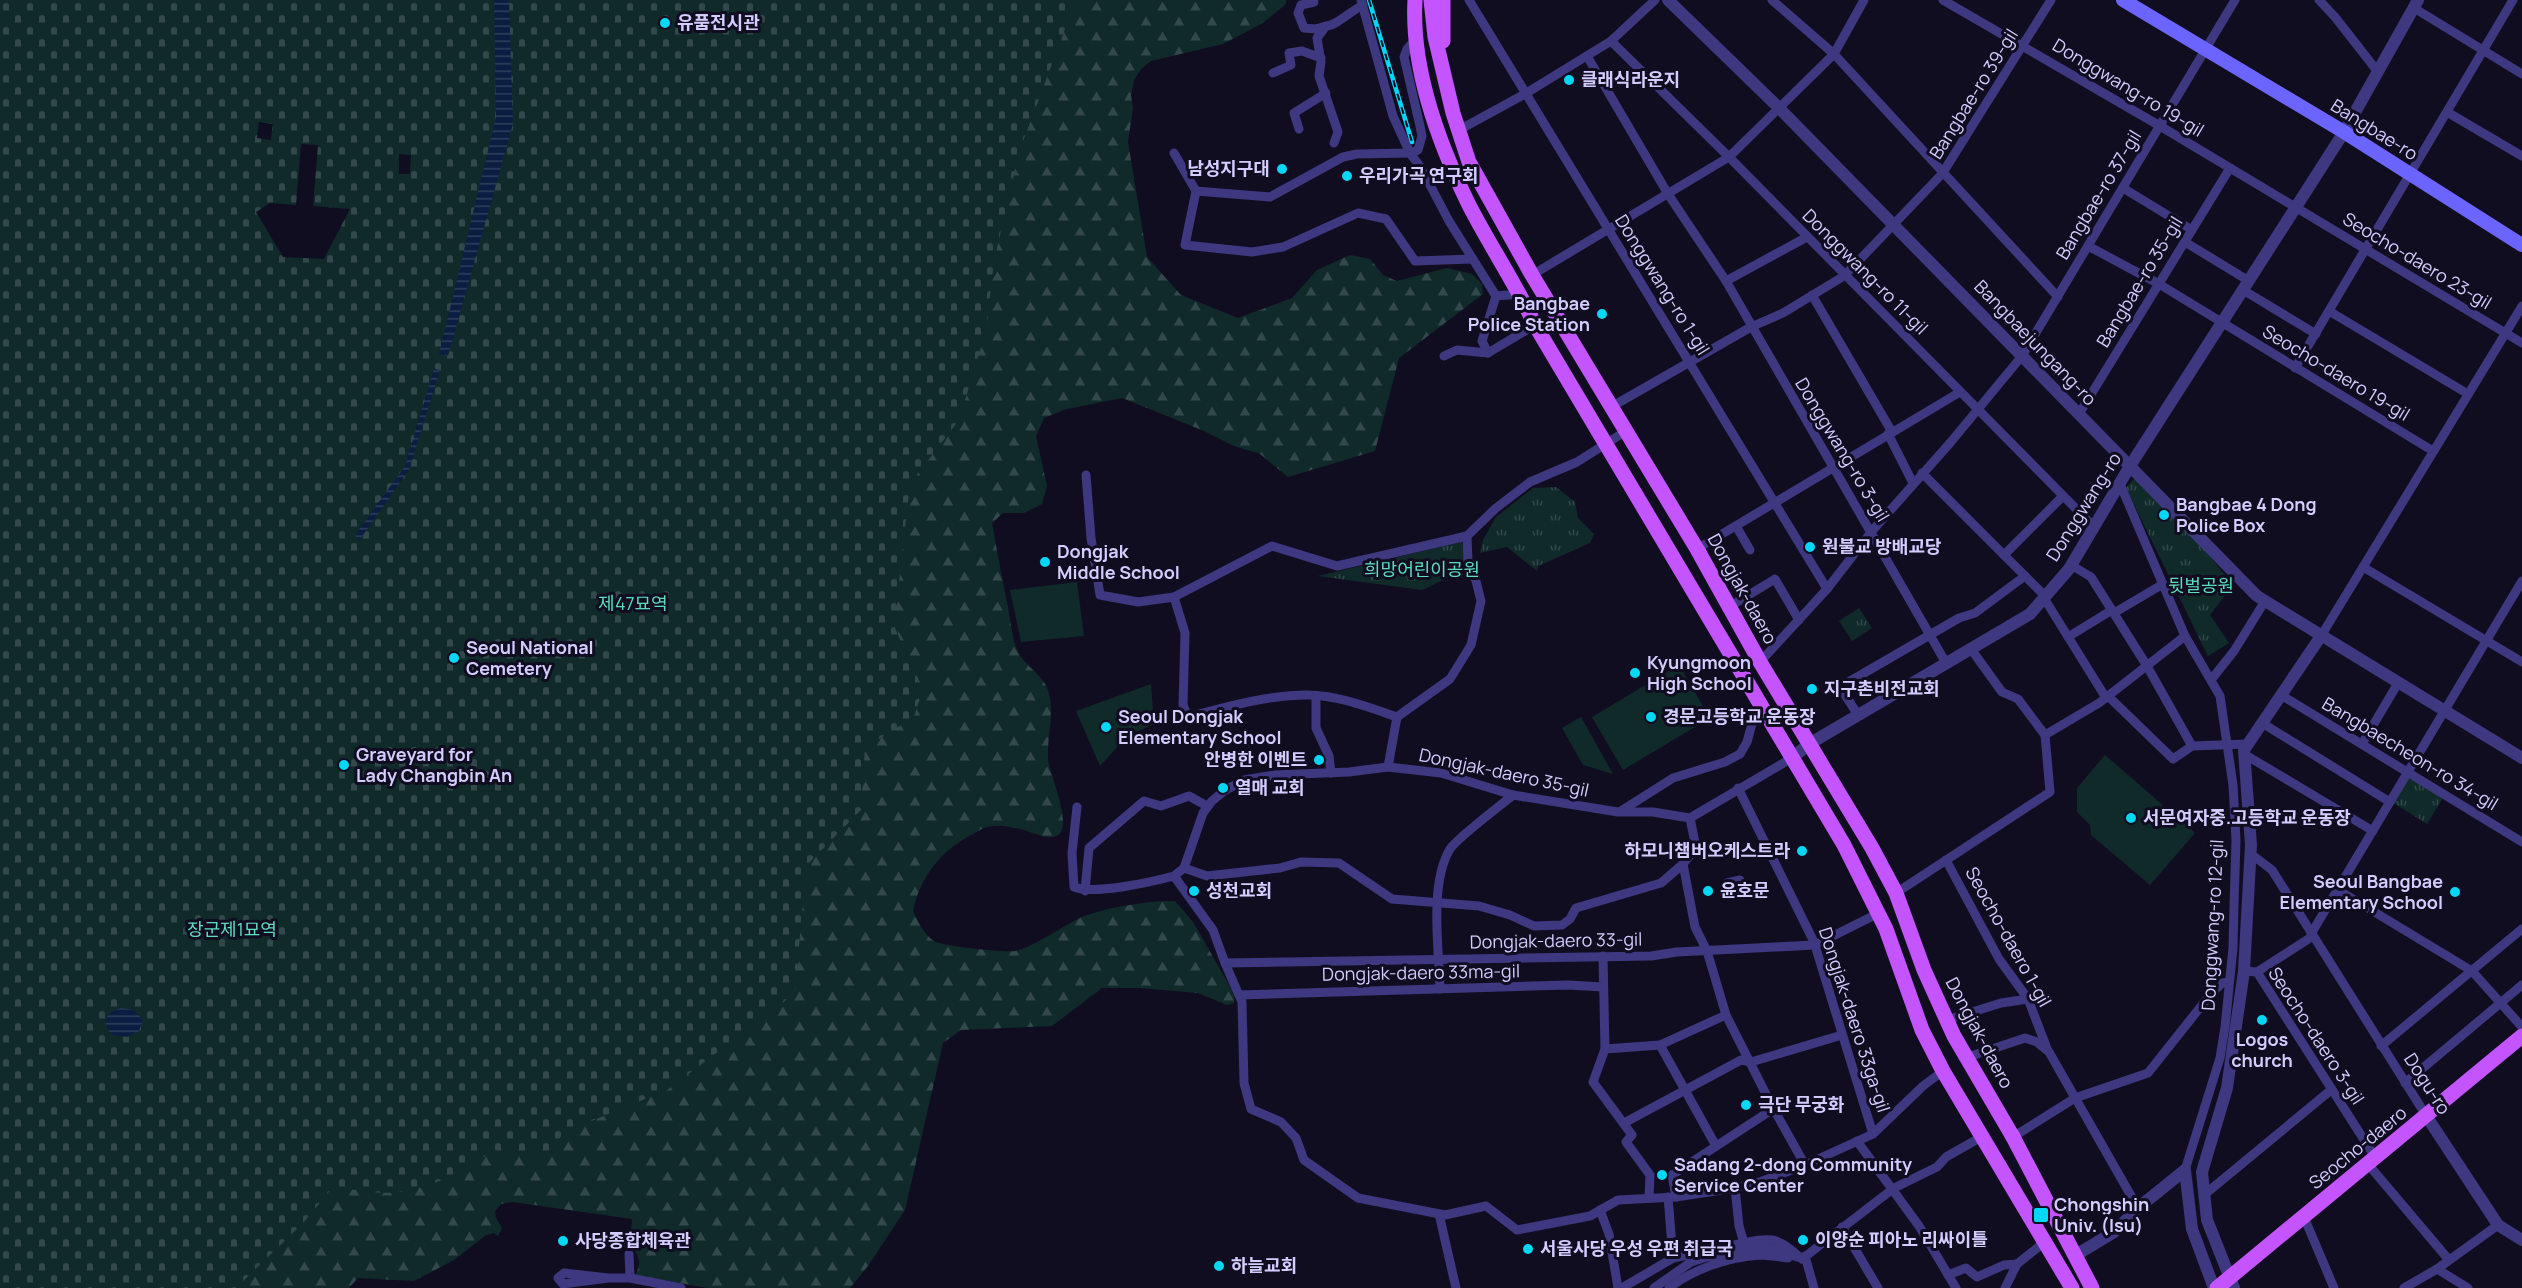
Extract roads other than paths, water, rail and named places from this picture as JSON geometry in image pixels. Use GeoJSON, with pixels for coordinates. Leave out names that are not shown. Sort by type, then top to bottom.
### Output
{"type":"FeatureCollection","features":[{"type":"Feature","properties":{"kind":"main road"},"geometry":{"type":"LineString","coordinates":[[1415,0],[1415,40],[1436,126],[1470,207],[1521,294],[1535,325],[1844,845],[1879,913],[1922,1030],[1943,1071],[2072,1288]]}},
{"type":"Feature","properties":{"kind":"main road","name":"Dongjak-daero"},"geometry":{"type":"LineString","coordinates":[[1431,0],[1435,37],[1469,162],[1532,275],[1697,549],[1760,662],[1867,840],[1896,893],[1924,970],[1947,1020],[2013,1136],[2092,1288]]}},
{"type":"Feature","properties":{"kind":"main road","name":"Dongjak-daero"},"geometry":{"type":"LineString","coordinates":[[1442,62],[1443,0]]}},
{"type":"Feature","properties":{"kind":"main road","name":"Bangbae-ro"},"geometry":{"type":"LineString","coordinates":[[2124,0],[2344,132],[2522,245]]}},
{"type":"Feature","properties":{"kind":"main road"},"geometry":{"type":"LineString","coordinates":[[1420,65],[1424,59],[1433,57],[1442,62]]}},
{"type":"Feature","properties":{"kind":"main road","name":"Seocho-daero"},"geometry":{"type":"LineString","coordinates":[[2215,1288],[2232,1283],[2304,1217],[2522,1036]]}},
{"type":"Feature","properties":{"kind":"street"},"geometry":{"type":"LineString","coordinates":[[1312,0],[1314,2],[1301,5],[1298,13],[1304,28],[1332,26],[1362,2],[1393,116],[1410,153],[1496,296]]}},
{"type":"Feature","properties":{"kind":"street","name":"Donggwang-ro 1-gil"},"geometry":{"type":"LineString","coordinates":[[1469,0],[1827,589]]}},
{"type":"Feature","properties":{"kind":"street"},"geometry":{"type":"LineString","coordinates":[[1459,130],[1525,94],[1611,41],[1655,0]]}},
{"type":"Feature","properties":{"kind":"street","name":"Bangbaejungang-ro"},"geometry":{"type":"LineString","coordinates":[[1668,0],[1895,225],[2240,580],[2265,601],[2522,758]]}},
{"type":"Feature","properties":{"kind":"street","name":"Bangbae-ro 39-gil"},"geometry":{"type":"LineString","coordinates":[[1772,0],[1834,54],[1942,174]]}},
{"type":"Feature","properties":{"kind":"street"},"geometry":{"type":"LineString","coordinates":[[1532,275],[1729,157],[1834,54],[1864,0]]}},
{"type":"Feature","properties":{"kind":"street","name":"Donggwang-ro 19-gil"},"geometry":{"type":"LineString","coordinates":[[1943,0],[2296,207]]}},
{"type":"Feature","properties":{"kind":"street","name":"Bangbae-ro 39-gil"},"geometry":{"type":"LineString","coordinates":[[1611,407],[1751,327],[1783,313],[1844,276],[1942,174],[2051,0]]}},
{"type":"Feature","properties":{"kind":"street"},"geometry":{"type":"LineString","coordinates":[[2206,49],[2235,0]]}},
{"type":"Feature","properties":{"kind":"street"},"geometry":{"type":"LineString","coordinates":[[2319,0],[2378,72]]}},
{"type":"Feature","properties":{"kind":"street"},"geometry":{"type":"LineString","coordinates":[[2295,368],[2513,0]]}},
{"type":"Feature","properties":{"kind":"street"},"geometry":{"type":"LineString","coordinates":[[2416,4],[2483,51],[2522,74]]}},
{"type":"Feature","properties":{"kind":"street","name":"Donggwang-ro"},"geometry":{"type":"LineString","coordinates":[[1792,758],[1809,744],[1901,692],[2030,614],[2071,565],[2130,466],[2344,132],[2416,4]]}},
{"type":"Feature","properties":{"kind":"street"},"geometry":{"type":"LineString","coordinates":[[1326,26],[1317,38],[1321,58],[1319,76],[1338,132],[1334,143]]}},
{"type":"Feature","properties":{"kind":"street"},"geometry":{"type":"LineString","coordinates":[[1196,191],[1270,197],[1343,157],[1357,154],[1410,153],[1418,150],[1422,136],[1404,57],[1407,49],[1415,40]]}},
{"type":"Feature","properties":{"kind":"street","name":"Donggwang-ro 11-gil"},"geometry":{"type":"LineString","coordinates":[[1611,41],[1729,157],[2094,527]]}},
{"type":"Feature","properties":{"kind":"street","name":"Bangbae-ro 37-gil"},"geometry":{"type":"LineString","coordinates":[[1760,662],[1827,589],[1872,531],[2022,356],[2206,49]]}},
{"type":"Feature","properties":{"kind":"street"},"geometry":{"type":"LineString","coordinates":[[1273,73],[1291,65],[1289,53],[1302,51],[1321,58]]}},
{"type":"Feature","properties":{"kind":"street","name":"Donggwang-ro 3-gil"},"geometry":{"type":"LineString","coordinates":[[1587,56],[1668,194],[1726,281],[1946,663]]}},
{"type":"Feature","properties":{"kind":"street"},"geometry":{"type":"LineString","coordinates":[[1299,129],[1294,113],[1326,93]]}},
{"type":"Feature","properties":{"kind":"street"},"geometry":{"type":"LineString","coordinates":[[2447,112],[2522,156]]}},
{"type":"Feature","properties":{"kind":"street"},"geometry":{"type":"LineString","coordinates":[[1174,153],[1196,191],[1185,245],[1252,252],[1283,247],[1358,213],[1386,219],[1415,261],[1472,259]]}},
{"type":"Feature","properties":{"kind":"street","name":"Bangbae-ro 35-gil"},"geometry":{"type":"LineString","coordinates":[[2079,414],[2230,168]]}},
{"type":"Feature","properties":{"kind":"street","name":"Bangbae-ro 37-gil"},"geometry":{"type":"LineString","coordinates":[[1942,174],[2058,297]]}},
{"type":"Feature","properties":{"kind":"street"},"geometry":{"type":"LineString","coordinates":[[2123,188],[2192,230]]}},
{"type":"Feature","properties":{"kind":"street","name":"Seocho-daero 23-gil"},"geometry":{"type":"LineString","coordinates":[[2296,207],[2522,343]]}},
{"type":"Feature","properties":{"kind":"street"},"geometry":{"type":"LineString","coordinates":[[1726,281],[1807,237]]}},
{"type":"Feature","properties":{"kind":"street"},"geometry":{"type":"LineString","coordinates":[[2184,242],[2316,334]]}},
{"type":"Feature","properties":{"kind":"street","name":"Seocho-daero 19-gil"},"geometry":{"type":"LineString","coordinates":[[2088,246],[2222,322],[2433,451]]}},
{"type":"Feature","properties":{"kind":"street"},"geometry":{"type":"LineString","coordinates":[[1496,296],[1521,294]]}},
{"type":"Feature","properties":{"kind":"street"},"geometry":{"type":"LineString","coordinates":[[1812,295],[1890,433],[1913,483]]}},
{"type":"Feature","properties":{"kind":"street"},"geometry":{"type":"LineString","coordinates":[[1488,353],[1482,341],[1496,296]]}},
{"type":"Feature","properties":{"kind":"street"},"geometry":{"type":"LineString","coordinates":[[2232,1283],[2207,1220],[2202,1172],[2227,1088],[2251,971],[2251,854],[2246,749],[2321,636],[2522,306]]}},
{"type":"Feature","properties":{"kind":"street"},"geometry":{"type":"LineString","coordinates":[[2329,311],[2468,394]]}},
{"type":"Feature","properties":{"kind":"street"},"geometry":{"type":"LineString","coordinates":[[1444,356],[1457,350],[1488,353],[1535,325]]}},
{"type":"Feature","properties":{"kind":"street"},"geometry":{"type":"LineString","coordinates":[[1697,549],[1959,392]]}},
{"type":"Feature","properties":{"kind":"street"},"geometry":{"type":"LineString","coordinates":[[1086,475],[1091,538],[1100,595],[1138,602],[1174,597],[1272,546],[1337,566],[1467,536],[1496,508],[1530,482],[1577,462],[1626,431]]}},
{"type":"Feature","properties":{"kind":"street"},"geometry":{"type":"LineString","coordinates":[[1922,473],[2044,597],[2107,697],[2173,759],[2192,746],[2228,745],[2246,749],[2373,831]]}},
{"type":"Feature","properties":{"kind":"street","name":"Donggwang-ro 12-gil"},"geometry":{"type":"LineString","coordinates":[[2120,484],[2185,636],[2220,696],[2228,745],[2236,840],[2233,948],[2220,1058],[2185,1170],[2192,1228],[2215,1288]]}},
{"type":"Feature","properties":{"kind":"street"},"geometry":{"type":"LineString","coordinates":[[2004,555],[2064,496]]}},
{"type":"Feature","properties":{"kind":"street"},"geometry":{"type":"LineString","coordinates":[[1736,526],[1750,549]]}},
{"type":"Feature","properties":{"kind":"street"},"geometry":{"type":"LineString","coordinates":[[1388,767],[1397,717],[1450,679],[1471,645],[1481,601],[1468,562],[1467,536]]}},
{"type":"Feature","properties":{"kind":"street"},"geometry":{"type":"LineString","coordinates":[[2071,565],[2091,577],[2147,666],[2192,746]]}},
{"type":"Feature","properties":{"kind":"street"},"geometry":{"type":"LineString","coordinates":[[2363,567],[2522,662]]}},
{"type":"Feature","properties":{"kind":"street"},"geometry":{"type":"LineString","coordinates":[[1858,715],[1840,687],[1959,618],[1975,613],[2025,576]]}},
{"type":"Feature","properties":{"kind":"street"},"geometry":{"type":"LineString","coordinates":[[1729,607],[1775,579],[1799,620]]}},
{"type":"Feature","properties":{"kind":"street"},"geometry":{"type":"LineString","coordinates":[[2251,971],[2312,935],[2522,583]]}},
{"type":"Feature","properties":{"kind":"street"},"geometry":{"type":"LineString","coordinates":[[2068,637],[2163,584]]}},
{"type":"Feature","properties":{"kind":"street"},"geometry":{"type":"LineString","coordinates":[[1174,597],[1185,633],[1184,705],[1188,717],[1271,699],[1316,696],[1338,698],[1397,717]]}},
{"type":"Feature","properties":{"kind":"street"},"geometry":{"type":"LineString","coordinates":[[2211,680],[2234,651],[2265,601]]}},
{"type":"Feature","properties":{"kind":"street"},"geometry":{"type":"LineString","coordinates":[[2045,735],[2107,697],[2185,636]]}},
{"type":"Feature","properties":{"kind":"street"},"geometry":{"type":"LineString","coordinates":[[1947,860],[2050,792],[2045,735],[2018,699],[2002,692],[1971,649]]}},
{"type":"Feature","properties":{"kind":"street"},"geometry":{"type":"LineString","coordinates":[[2362,744],[2398,683]]}},
{"type":"Feature","properties":{"kind":"street","name":"Bangbaecheon-ro 34-gil"},"geometry":{"type":"LineString","coordinates":[[2281,695],[2522,842]]}},
{"type":"Feature","properties":{"kind":"street"},"geometry":{"type":"LineString","coordinates":[[1316,696],[1316,728],[1329,756],[1331,773]]}},
{"type":"Feature","properties":{"kind":"street"},"geometry":{"type":"LineString","coordinates":[[1620,811],[1673,778],[1725,762],[1740,754],[1747,742],[1753,720],[1765,712]]}},
{"type":"Feature","properties":{"kind":"street"},"geometry":{"type":"LineString","coordinates":[[2262,723],[2390,802]]}},
{"type":"Feature","properties":{"kind":"street"},"geometry":{"type":"LineString","coordinates":[[1077,807],[1072,853],[1074,887],[1085,891],[1152,882],[1174,876],[1184,868],[1207,876],[1280,868],[1301,862],[1339,862],[1392,899],[1479,906],[1510,915],[1534,926],[1562,925],[1570,919],[1576,908],[1661,883],[1683,864],[1696,848],[1690,818],[1792,758]]}},
{"type":"Feature","properties":{"kind":"street","name":"Dongjak-daero 35-gil"},"geometry":{"type":"LineString","coordinates":[[1184,868],[1207,806],[1224,791],[1244,780],[1274,775],[1331,773],[1388,767],[1441,773],[1513,795],[1620,811],[1653,812],[1690,818]]}},
{"type":"Feature","properties":{"kind":"street","name":"Dongjak-daero 33ga-gil"},"geometry":{"type":"LineString","coordinates":[[1738,788],[1815,945],[1874,1134]]}},
{"type":"Feature","properties":{"kind":"street"},"geometry":{"type":"LineString","coordinates":[[1440,989],[1435,902],[1450,848],[1513,795]]}},
{"type":"Feature","properties":{"kind":"street"},"geometry":{"type":"LineString","coordinates":[[1085,891],[1089,848],[1131,810],[1144,801],[1161,806],[1189,796],[1207,806]]}},
{"type":"Feature","properties":{"kind":"street","name":"Dogu-ro"},"geometry":{"type":"LineString","coordinates":[[2251,854],[2272,870],[2381,1046],[2498,1225],[2522,1240]]}},
{"type":"Feature","properties":{"kind":"street","name":"Seocho-daero 1-gil"},"geometry":{"type":"LineString","coordinates":[[1896,893],[1947,860],[1999,959],[2028,999],[2049,1052],[2138,1208]]}},
{"type":"Feature","properties":{"kind":"street"},"geometry":{"type":"LineString","coordinates":[[1683,864],[1695,927],[1707,951],[1726,1015],[1752,1062],[1773,1109],[1805,1165]]}},
{"type":"Feature","properties":{"kind":"street"},"geometry":{"type":"LineString","coordinates":[[1174,876],[1213,930],[1242,1002],[1244,1083],[1251,1109],[1281,1122],[1296,1138],[1304,1160],[1358,1198],[1444,1215],[1486,1206],[1516,1230],[1590,1216],[1618,1200],[1672,1197],[1735,1188],[1760,1182],[1805,1165],[1874,1134],[1923,1086],[1943,1071]]}},
{"type":"Feature","properties":{"kind":"street"},"geometry":{"type":"LineString","coordinates":[[1727,883],[1740,880]]}},
{"type":"Feature","properties":{"kind":"street"},"geometry":{"type":"LineString","coordinates":[[2338,890],[2472,971],[2522,1028]]}},
{"type":"Feature","properties":{"kind":"street","name":"Dongjak-daero 33-gil"},"geometry":{"type":"LineString","coordinates":[[1225,963],[1651,956],[1677,951],[1815,945],[1879,913]]}},
{"type":"Feature","properties":{"kind":"street"},"geometry":{"type":"LineString","coordinates":[[2381,1046],[2522,928]]}},
{"type":"Feature","properties":{"kind":"street"},"geometry":{"type":"LineString","coordinates":[[1603,956],[1605,1049],[1593,1082],[1632,1135],[1626,1142],[1650,1175],[1649,1198]]}},
{"type":"Feature","properties":{"kind":"street","name":"Seocho-daero 3-gil"},"geometry":{"type":"LineString","coordinates":[[2251,971],[2331,1090],[2371,1160],[2449,1260]]}},
{"type":"Feature","properties":{"kind":"street"},"geometry":{"type":"LineString","coordinates":[[2013,1136],[2075,1098],[2148,1073],[2210,995],[2222,983],[2229,982]]}},
{"type":"Feature","properties":{"kind":"street","name":"Dongjak-daero 33ma-gil"},"geometry":{"type":"LineString","coordinates":[[1239,995],[1568,985],[1604,987]]}},
{"type":"Feature","properties":{"kind":"street"},"geometry":{"type":"LineString","coordinates":[[2405,1083],[2522,985]]}},
{"type":"Feature","properties":{"kind":"street"},"geometry":{"type":"LineString","coordinates":[[1947,1020],[2001,1003],[2028,999]]}},
{"type":"Feature","properties":{"kind":"street"},"geometry":{"type":"LineString","coordinates":[[1605,1049],[1660,1045],[1726,1015]]}},
{"type":"Feature","properties":{"kind":"street"},"geometry":{"type":"LineString","coordinates":[[1624,1123],[1741,1060],[1752,1062],[1842,1035]]}},
{"type":"Feature","properties":{"kind":"street"},"geometry":{"type":"LineString","coordinates":[[1968,1057],[2025,1038],[2037,1042],[2049,1052]]}},
{"type":"Feature","properties":{"kind":"street"},"geometry":{"type":"LineString","coordinates":[[1660,1045],[1716,1146]]}},
{"type":"Feature","properties":{"kind":"street"},"geometry":{"type":"LineString","coordinates":[[2204,1195],[2331,1090]]}},
{"type":"Feature","properties":{"kind":"street"},"geometry":{"type":"LineString","coordinates":[[1673,1258],[1672,1175],[1773,1109]]}},
{"type":"Feature","properties":{"kind":"street"},"geometry":{"type":"LineString","coordinates":[[1669,1288],[1707,1267],[1744,1257],[1762,1255],[1803,1258],[1894,1188],[1937,1167],[1946,1157],[1983,1137]]}},
{"type":"Feature","properties":{"kind":"street"},"geometry":{"type":"LineString","coordinates":[[1857,1142],[1894,1188],[1920,1226],[1956,1288]]}},
{"type":"Feature","properties":{"kind":"street"},"geometry":{"type":"LineString","coordinates":[[2076,1255],[2114,1232],[2138,1208],[2185,1170]]}},
{"type":"Feature","properties":{"kind":"street"},"geometry":{"type":"LineString","coordinates":[[1735,1188],[1739,1226],[1744,1243]]}},
{"type":"Feature","properties":{"kind":"street"},"geometry":{"type":"LineString","coordinates":[[1600,1210],[1609,1234],[1620,1288],[1673,1258],[1763,1239],[1783,1242],[1803,1258],[1814,1288]]}},
{"type":"Feature","properties":{"kind":"street"},"geometry":{"type":"LineString","coordinates":[[1439,1214],[1456,1288]]}},
{"type":"Feature","properties":{"kind":"street"},"geometry":{"type":"LineString","coordinates":[[2304,1217],[2334,1288]]}},
{"type":"Feature","properties":{"kind":"street"},"geometry":{"type":"LineString","coordinates":[[2404,1288],[2436,1269],[2498,1225]]}},
{"type":"Feature","properties":{"kind":"street"},"geometry":{"type":"LineString","coordinates":[[1842,1227],[1878,1288]]}},
{"type":"Feature","properties":{"kind":"street"},"geometry":{"type":"LineString","coordinates":[[2005,1288],[2017,1264],[2046,1241]]}},
{"type":"Feature","properties":{"kind":"street"},"geometry":{"type":"LineString","coordinates":[[1657,1287],[1690,1262],[1766,1246],[1803,1258]]}},
{"type":"Feature","properties":{"kind":"street"},"geometry":{"type":"LineString","coordinates":[[628,1254],[630,1278]]}},
{"type":"Feature","properties":{"kind":"street"},"geometry":{"type":"LineString","coordinates":[[1948,1275],[1966,1268],[1977,1277],[2004,1265],[2017,1264]]}},
{"type":"Feature","properties":{"kind":"street"},"geometry":{"type":"LineString","coordinates":[[2436,1269],[2468,1288]]}},
{"type":"Feature","properties":{"kind":"street"},"geometry":{"type":"LineString","coordinates":[[608,1278],[630,1278],[681,1288]]}},
{"type":"Feature","properties":{"kind":"water"},"geometry":{"type":"Polygon","coordinates":[[[494,0],[509,0],[513,124],[448,356],[439,354],[496,117],[494,0]]]}},
{"type":"Feature","properties":{"kind":"water"},"geometry":{"type":"Polygon","coordinates":[[[434,369],[440,370],[409,470],[359,541],[355,535],[405,466],[434,369]]]}},
{"type":"Feature","properties":{"kind":"water"},"geometry":{"type":"Polygon","coordinates":[[[121,1008],[134,1010],[143,1020],[139,1031],[127,1037],[113,1035],[106,1023],[111,1012],[121,1008]]]}},
{"type":"Feature","properties":{"kind":"railway"},"geometry":{"type":"LineString","coordinates":[[1369,0],[1412,142]]}},
{"type":"Feature","properties":{"kind":"place","name":"유품전시관"},"geometry":{"type":"Point","coordinates":[665,23]}},
{"type":"Feature","properties":{"kind":"place","name":"클래식라운지"},"geometry":{"type":"Point","coordinates":[1569,80]}},
{"type":"Feature","properties":{"kind":"place","name":"남성지구대"},"geometry":{"type":"Point","coordinates":[1282,169]}},
{"type":"Feature","properties":{"kind":"place","name":"우리가곡 연구회"},"geometry":{"type":"Point","coordinates":[1347,176]}},
{"type":"Feature","properties":{"kind":"place","name":"Bangbae Police Station"},"geometry":{"type":"Point","coordinates":[1602,314]}},
{"type":"Feature","properties":{"kind":"place","name":"Bangbae 4 Dong Police Box"},"geometry":{"type":"Point","coordinates":[2164,515]}},
{"type":"Feature","properties":{"kind":"place","name":"원불교 방배교당"},"geometry":{"type":"Point","coordinates":[1810,547]}},
{"type":"Feature","properties":{"kind":"place","name":"Dongjak Middle School"},"geometry":{"type":"Point","coordinates":[1045,562]}},
{"type":"Feature","properties":{"kind":"place","name":"Seoul National Cemetery"},"geometry":{"type":"Point","coordinates":[454,658]}},
{"type":"Feature","properties":{"kind":"place","name":"Kyungmoon High School"},"geometry":{"type":"Point","coordinates":[1635,673]}},
{"type":"Feature","properties":{"kind":"place","name":"지구촌비전교회"},"geometry":{"type":"Point","coordinates":[1812,689]}},
{"type":"Feature","properties":{"kind":"place","name":"경문고등학교 운동장"},"geometry":{"type":"Point","coordinates":[1651,717]}},
{"type":"Feature","properties":{"kind":"place","name":"Seoul Dongjak Elementary School"},"geometry":{"type":"Point","coordinates":[1106,727]}},
{"type":"Feature","properties":{"kind":"place","name":"안병한 이벤트"},"geometry":{"type":"Point","coordinates":[1319,760]}},
{"type":"Feature","properties":{"kind":"place","name":"Graveyard for Lady Changbin An"},"geometry":{"type":"Point","coordinates":[344,765]}},
{"type":"Feature","properties":{"kind":"place","name":"열매 교회"},"geometry":{"type":"Point","coordinates":[1223,788]}},
{"type":"Feature","properties":{"kind":"place","name":"서문여자중.고등학교 운동장"},"geometry":{"type":"Point","coordinates":[2131,818]}},
{"type":"Feature","properties":{"kind":"place","name":"하모니챔버오케스트라"},"geometry":{"type":"Point","coordinates":[1802,851]}},
{"type":"Feature","properties":{"kind":"place","name":"성천교회"},"geometry":{"type":"Point","coordinates":[1194,891]}},
{"type":"Feature","properties":{"kind":"place","name":"윤호문"},"geometry":{"type":"Point","coordinates":[1708,891]}},
{"type":"Feature","properties":{"kind":"place","name":"Seoul Bangbae Elementary School"},"geometry":{"type":"Point","coordinates":[2455,892]}},
{"type":"Feature","properties":{"kind":"place","name":"Logos church"},"geometry":{"type":"Point","coordinates":[2262,1020]}},
{"type":"Feature","properties":{"kind":"place","name":"극단 무궁화"},"geometry":{"type":"Point","coordinates":[1746,1105]}},
{"type":"Feature","properties":{"kind":"place","name":"Sadang 2-dong Community Service Center"},"geometry":{"type":"Point","coordinates":[1662,1175]}},
{"type":"Feature","properties":{"kind":"place","name":"Chongshin Univ. (Isu)"},"geometry":{"type":"Point","coordinates":[2041,1215]}},
{"type":"Feature","properties":{"kind":"place","name":"이양순 피아노 리싸이틀"},"geometry":{"type":"Point","coordinates":[1803,1240]}},
{"type":"Feature","properties":{"kind":"place","name":"사당종합체육관"},"geometry":{"type":"Point","coordinates":[563,1241]}},
{"type":"Feature","properties":{"kind":"place","name":"서울사당 우성 우편 취급국"},"geometry":{"type":"Point","coordinates":[1528,1249]}},
{"type":"Feature","properties":{"kind":"place","name":"하늘교회"},"geometry":{"type":"Point","coordinates":[1219,1266]}},
{"type":"Feature","properties":{"kind":"park label","name":"희망어린이공원"},"geometry":{"type":"Point","coordinates":[1422,570]}},
{"type":"Feature","properties":{"kind":"park label","name":"뒷벌공원"},"geometry":{"type":"Point","coordinates":[2201,586]}},
{"type":"Feature","properties":{"kind":"park label","name":"제47묘역"},"geometry":{"type":"Point","coordinates":[633,604]}},
{"type":"Feature","properties":{"kind":"park label","name":"장군제1묘역"},"geometry":{"type":"Point","coordinates":[232,930]}}]}
